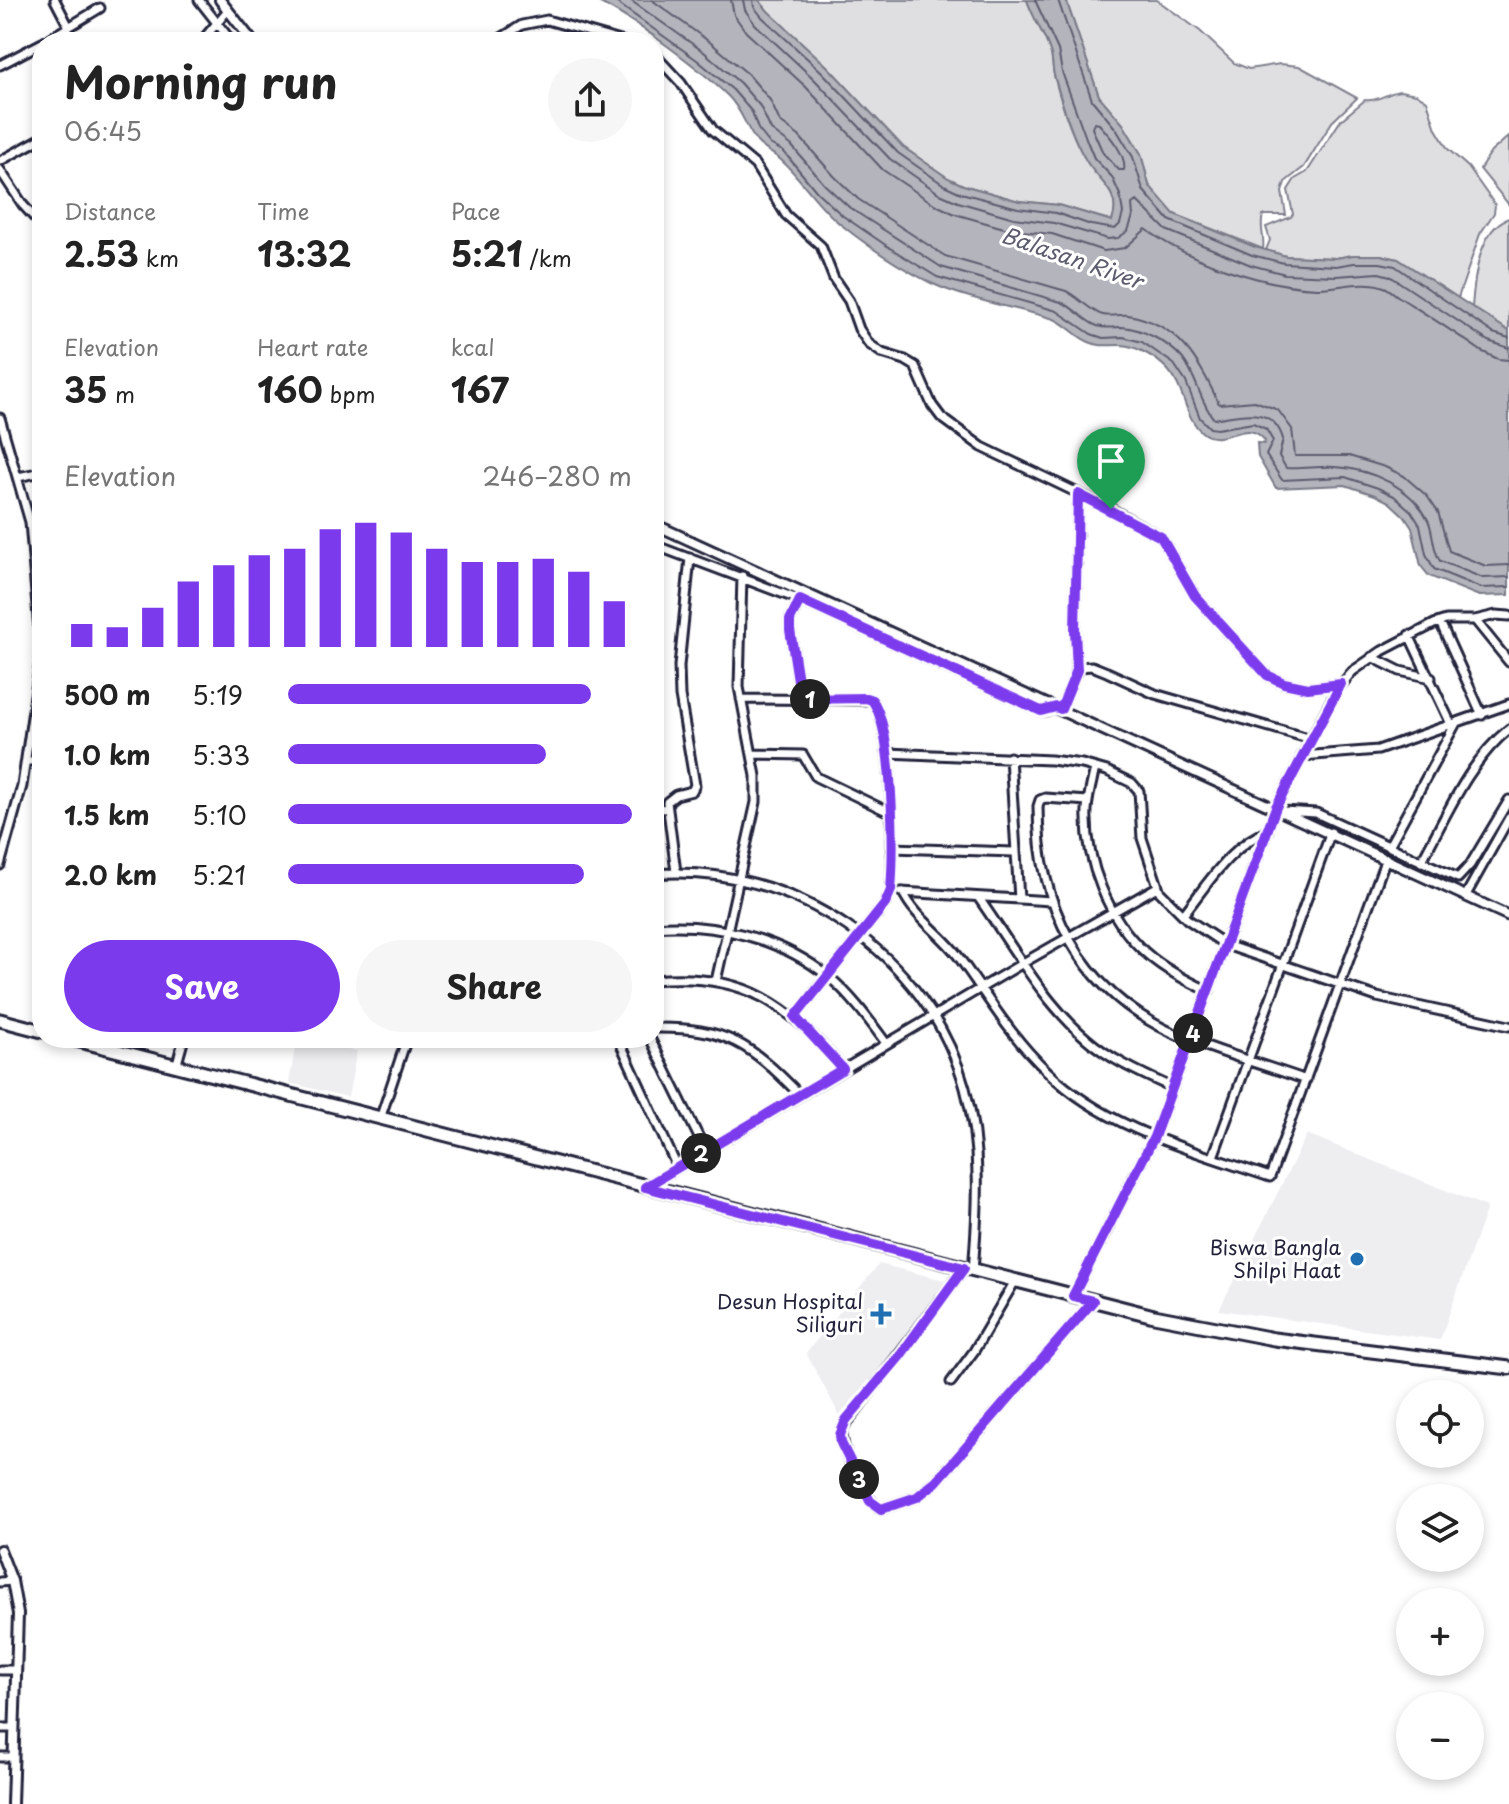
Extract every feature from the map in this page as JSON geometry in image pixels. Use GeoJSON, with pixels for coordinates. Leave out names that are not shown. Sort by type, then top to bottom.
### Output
{"type":"FeatureCollection","features":[{"type":"Feature","properties":{"kind":"main road"},"geometry":{"type":"LineString","coordinates":[[0,1020],[32,1028]]}},
{"type":"Feature","properties":{"kind":"main road"},"geometry":{"type":"LineString","coordinates":[[105,1048],[1073,1296],[1221,1331],[1509,1368]]}},
{"type":"Feature","properties":{"kind":"street"},"geometry":{"type":"LineString","coordinates":[[55,0],[69,27]]}},
{"type":"Feature","properties":{"kind":"street"},"geometry":{"type":"LineString","coordinates":[[199,0],[223,32]]}},
{"type":"Feature","properties":{"kind":"street"},"geometry":{"type":"LineString","coordinates":[[220,0],[245,32]]}},
{"type":"Feature","properties":{"kind":"street"},"geometry":{"type":"LineString","coordinates":[[61,32],[100,8]]}},
{"type":"Feature","properties":{"kind":"street"},"geometry":{"type":"LineString","coordinates":[[210,32],[228,10]]}},
{"type":"Feature","properties":{"kind":"street"},"geometry":{"type":"LineString","coordinates":[[511,32],[522,25],[547,20],[589,32]]}},
{"type":"Feature","properties":{"kind":"street"},"geometry":{"type":"LineString","coordinates":[[0,65],[32,49]]}},
{"type":"Feature","properties":{"kind":"street"},"geometry":{"type":"LineString","coordinates":[[664,65],[681,83],[713,130],[755,165],[786,215],[821,246],[834,279],[849,301],[859,329],[873,348],[915,366],[932,405],[949,424],[995,454],[1161,537],[1195,596],[1267,675],[1284,683],[1308,688],[1341,684]]}},
{"type":"Feature","properties":{"kind":"street"},"geometry":{"type":"LineString","coordinates":[[0,161],[32,143]]}},
{"type":"Feature","properties":{"kind":"street"},"geometry":{"type":"LineString","coordinates":[[0,170],[32,215]]}},
{"type":"Feature","properties":{"kind":"street"},"geometry":{"type":"LineString","coordinates":[[0,418],[32,532]]}},
{"type":"Feature","properties":{"kind":"street"},"geometry":{"type":"LineString","coordinates":[[18,477],[32,474]]}},
{"type":"Feature","properties":{"kind":"street"},"geometry":{"type":"LineString","coordinates":[[1059,708],[1077,670],[1078,494]]}},
{"type":"Feature","properties":{"kind":"street"},"geometry":{"type":"LineString","coordinates":[[664,529],[1509,916]]}},
{"type":"Feature","properties":{"kind":"street"},"geometry":{"type":"LineString","coordinates":[[664,549],[800,600],[1041,711],[1059,708]]}},
{"type":"Feature","properties":{"kind":"street"},"geometry":{"type":"LineString","coordinates":[[676,872],[667,809],[670,797],[692,791],[695,785],[680,696],[679,666],[690,558]]}},
{"type":"Feature","properties":{"kind":"street"},"geometry":{"type":"LineString","coordinates":[[716,981],[756,802],[756,776],[739,687],[742,576]]}},
{"type":"Feature","properties":{"kind":"street"},"geometry":{"type":"LineString","coordinates":[[800,600],[790,620],[790,630],[801,699]]}},
{"type":"Feature","properties":{"kind":"street"},"geometry":{"type":"LineString","coordinates":[[1073,1296],[1154,1137],[1268,831],[1302,756],[1341,684],[1372,657],[1409,635],[1440,622],[1509,616]]}},
{"type":"Feature","properties":{"kind":"street"},"geometry":{"type":"LineString","coordinates":[[1475,620],[1509,662]]}},
{"type":"Feature","properties":{"kind":"street"},"geometry":{"type":"LineString","coordinates":[[1440,622],[1482,715]]}},
{"type":"Feature","properties":{"kind":"street"},"geometry":{"type":"LineString","coordinates":[[1409,635],[1454,724]]}},
{"type":"Feature","properties":{"kind":"street"},"geometry":{"type":"LineString","coordinates":[[1372,657],[1400,671],[1431,678]]}},
{"type":"Feature","properties":{"kind":"street"},"geometry":{"type":"LineString","coordinates":[[1077,670],[1092,666],[1155,694],[1311,739]]}},
{"type":"Feature","properties":{"kind":"street"},"geometry":{"type":"LineString","coordinates":[[741,699],[872,700],[878,710],[887,753],[891,890],[885,904],[795,1017]]}},
{"type":"Feature","properties":{"kind":"street"},"geometry":{"type":"LineString","coordinates":[[1302,756],[1368,753],[1509,704]]}},
{"type":"Feature","properties":{"kind":"street"},"geometry":{"type":"LineString","coordinates":[[0,865],[22,786],[32,718]]}},
{"type":"Feature","properties":{"kind":"street"},"geometry":{"type":"LineString","coordinates":[[1389,846],[1454,724]]}},
{"type":"Feature","properties":{"kind":"street"},"geometry":{"type":"LineString","coordinates":[[1421,862],[1478,763],[1509,729]]}},
{"type":"Feature","properties":{"kind":"street"},"geometry":{"type":"LineString","coordinates":[[887,753],[1073,762],[1132,783],[1139,791],[1142,838],[1157,887],[1183,915],[1226,945],[1377,997],[1509,1026]]}},
{"type":"Feature","properties":{"kind":"street"},"geometry":{"type":"LineString","coordinates":[[752,754],[803,755],[816,777],[891,813]]}},
{"type":"Feature","properties":{"kind":"street"},"geometry":{"type":"LineString","coordinates":[[1010,757],[1019,899]]}},
{"type":"Feature","properties":{"kind":"street"},"geometry":{"type":"LineString","coordinates":[[26,761],[32,761]]}},
{"type":"Feature","properties":{"kind":"street"},"geometry":{"type":"LineString","coordinates":[[1095,768],[1088,801],[1089,846],[1113,912],[1137,945],[1150,957],[1183,979],[1209,991]]}},
{"type":"Feature","properties":{"kind":"street"},"geometry":{"type":"LineString","coordinates":[[1088,801],[1051,797],[1040,800],[1038,806],[1039,848],[1051,901],[1066,938],[1120,999],[1164,1028],[1306,1080]]}},
{"type":"Feature","properties":{"kind":"street"},"geometry":{"type":"LineString","coordinates":[[1280,809],[1316,813],[1452,877],[1462,875],[1509,800]]}},
{"type":"Feature","properties":{"kind":"street"},"geometry":{"type":"LineString","coordinates":[[1466,895],[1509,818]]}},
{"type":"Feature","properties":{"kind":"street"},"geometry":{"type":"LineString","coordinates":[[1183,915],[1241,846],[1268,831]]}},
{"type":"Feature","properties":{"kind":"street"},"geometry":{"type":"LineString","coordinates":[[1213,1157],[1331,832]]}},
{"type":"Feature","properties":{"kind":"street"},"geometry":{"type":"LineString","coordinates":[[892,848],[1014,852]]}},
{"type":"Feature","properties":{"kind":"street"},"geometry":{"type":"LineString","coordinates":[[903,892],[913,909],[954,951],[1010,1031],[1047,1072],[1080,1097],[1154,1137],[1270,1177],[1386,858]]}},
{"type":"Feature","properties":{"kind":"street"},"geometry":{"type":"LineString","coordinates":[[664,873],[706,873],[740,879],[800,898],[860,936],[913,986],[935,1015],[958,1067],[973,1132],[979,1185],[969,1269],[846,1420],[840,1435],[841,1443],[870,1501],[881,1509],[917,1497],[936,1482],[1093,1301]]}},
{"type":"Feature","properties":{"kind":"street"},"geometry":{"type":"LineString","coordinates":[[645,1187],[979,988],[1157,887]]}},
{"type":"Feature","properties":{"kind":"street"},"geometry":{"type":"LineString","coordinates":[[891,890],[1051,901]]}},
{"type":"Feature","properties":{"kind":"street"},"geometry":{"type":"LineString","coordinates":[[978,897],[1057,1009],[1085,1037],[1122,1063],[1173,1088]]}},
{"type":"Feature","properties":{"kind":"street"},"geometry":{"type":"LineString","coordinates":[[664,927],[727,930],[776,947],[828,976],[886,1043]]}},
{"type":"Feature","properties":{"kind":"street"},"geometry":{"type":"LineString","coordinates":[[664,979],[716,981],[763,998],[795,1017],[843,1069]]}},
{"type":"Feature","properties":{"kind":"street"},"geometry":{"type":"LineString","coordinates":[[664,1029],[710,1031],[740,1043],[769,1063],[799,1094]]}},
{"type":"Feature","properties":{"kind":"street"},"geometry":{"type":"LineString","coordinates":[[176,1067],[181,1048]]}},
{"type":"Feature","properties":{"kind":"street"},"geometry":{"type":"LineString","coordinates":[[380,1119],[404,1048]]}},
{"type":"Feature","properties":{"kind":"street"},"geometry":{"type":"LineString","coordinates":[[623,1048],[677,1167]]}},
{"type":"Feature","properties":{"kind":"street"},"geometry":{"type":"LineString","coordinates":[[655,1048],[705,1150]]}},
{"type":"Feature","properties":{"kind":"street"},"geometry":{"type":"LineString","coordinates":[[951,1382],[974,1351],[1015,1281]]}},
{"type":"Feature","properties":{"kind":"street"},"geometry":{"type":"LineString","coordinates":[[0,1550],[12,1581],[18,1614],[12,1804]]}},
{"type":"Feature","properties":{"kind":"street"},"geometry":{"type":"LineString","coordinates":[[0,1582],[12,1581]]}},
{"type":"Feature","properties":{"kind":"street"},"geometry":{"type":"LineString","coordinates":[[0,1670],[15,1670]]}},
{"type":"Feature","properties":{"kind":"street"},"geometry":{"type":"LineString","coordinates":[[0,1728],[14,1728]]}},
{"type":"Feature","properties":{"kind":"street"},"geometry":{"type":"LineString","coordinates":[[0,1757],[13,1757]]}},
{"type":"Feature","properties":{"kind":"shaded area"},"geometry":{"type":"Polygon","coordinates":[[[759,0],[1027,0],[1051,54],[1060,97],[1076,142],[1112,195],[1113,221],[1058,205],[1019,201],[948,178],[903,147],[828,67],[759,0]]]}},
{"type":"Feature","properties":{"kind":"shaded area"},"geometry":{"type":"Polygon","coordinates":[[[1066,0],[1157,0],[1200,31],[1234,63],[1249,69],[1280,64],[1299,66],[1357,98],[1332,122],[1304,167],[1285,182],[1282,192],[1286,215],[1263,215],[1263,249],[1174,214],[1160,201],[1149,185],[1141,154],[1123,124],[1099,96],[1066,0]]]}},
{"type":"Feature","properties":{"kind":"shaded area"},"geometry":{"type":"Polygon","coordinates":[[[1400,91],[1416,94],[1427,101],[1436,129],[1448,149],[1468,167],[1495,205],[1494,213],[1480,234],[1458,298],[1398,259],[1381,255],[1336,258],[1286,256],[1266,250],[1270,240],[1266,227],[1291,217],[1288,190],[1295,179],[1307,172],[1341,120],[1365,100],[1400,91]]]}},
{"type":"Feature","properties":{"kind":"shaded area"},"geometry":{"type":"Polygon","coordinates":[[[1509,136],[1509,205],[1480,169],[1491,152],[1509,136]]]}},
{"type":"Feature","properties":{"kind":"shaded area"},"geometry":{"type":"Polygon","coordinates":[[[1509,218],[1509,331],[1472,307],[1477,270],[1485,243],[1491,232],[1509,218]]]}},
{"type":"Feature","properties":{"kind":"shaded area"},"geometry":{"type":"Polygon","coordinates":[[[295,1048],[357,1051],[348,1097],[289,1083],[295,1048]]]}},
{"type":"Feature","properties":{"kind":"shaded area","name":"Biswa Bangla Shilpi Haat"},"geometry":{"type":"Polygon","coordinates":[[[1307,1134],[1487,1207],[1440,1340],[1219,1310],[1307,1134]]]}},
{"type":"Feature","properties":{"kind":"shaded area","name":"Desun Hospital Siliguri"},"geometry":{"type":"Polygon","coordinates":[[[879,1264],[948,1281],[901,1347],[841,1418],[806,1353],[879,1264]]]}},
{"type":"Feature","properties":{"kind":"water","name":"Balasan River"},"geometry":{"type":"Polygon","coordinates":[[[594,0],[759,0],[828,67],[903,147],[948,178],[1019,201],[1058,205],[1112,221],[1112,196],[1087,162],[1077,142],[1057,86],[1050,51],[1027,0],[1066,0],[1099,96],[1123,124],[1141,154],[1149,185],[1174,214],[1255,247],[1286,256],[1336,258],[1381,255],[1398,259],[1509,331],[1509,595],[1479,596],[1429,576],[1421,566],[1412,528],[1404,516],[1389,502],[1375,495],[1345,485],[1276,488],[1258,457],[1257,443],[1264,444],[1265,441],[1251,431],[1219,437],[1203,433],[1192,419],[1174,377],[1146,353],[1133,347],[1093,344],[1054,319],[944,289],[883,255],[839,223],[789,167],[760,145],[733,102],[664,44],[664,32],[648,32],[594,0]]]}},
{"type":"Feature","properties":{"kind":"place","name":"Biswa Bangla Shilpi Haat"},"geometry":{"type":"Point","coordinates":[1357,1259]}},
{"type":"Feature","properties":{"kind":"place","name":"Desun Hospital Siliguri"},"geometry":{"type":"Point","coordinates":[881,1314]}},
{"type":"Feature","properties":{"kind":"route"},"geometry":{"type":"LineString","coordinates":[[1078,494],[1111,509],[1161,537],[1195,596],[1267,675],[1284,683],[1308,688],[1341,684],[1276,807],[1154,1137],[1073,1296],[1093,1301],[928,1490],[888,1509],[881,1509],[870,1501],[841,1443],[840,1435],[846,1420],[900,1356],[964,1268],[645,1187],[843,1069],[795,1017],[885,904],[891,890],[889,778],[878,710],[872,700],[866,698],[801,699],[790,630],[790,620],[800,600],[1041,711],[1056,707],[1061,709],[1077,670],[1078,494]]}}]}
